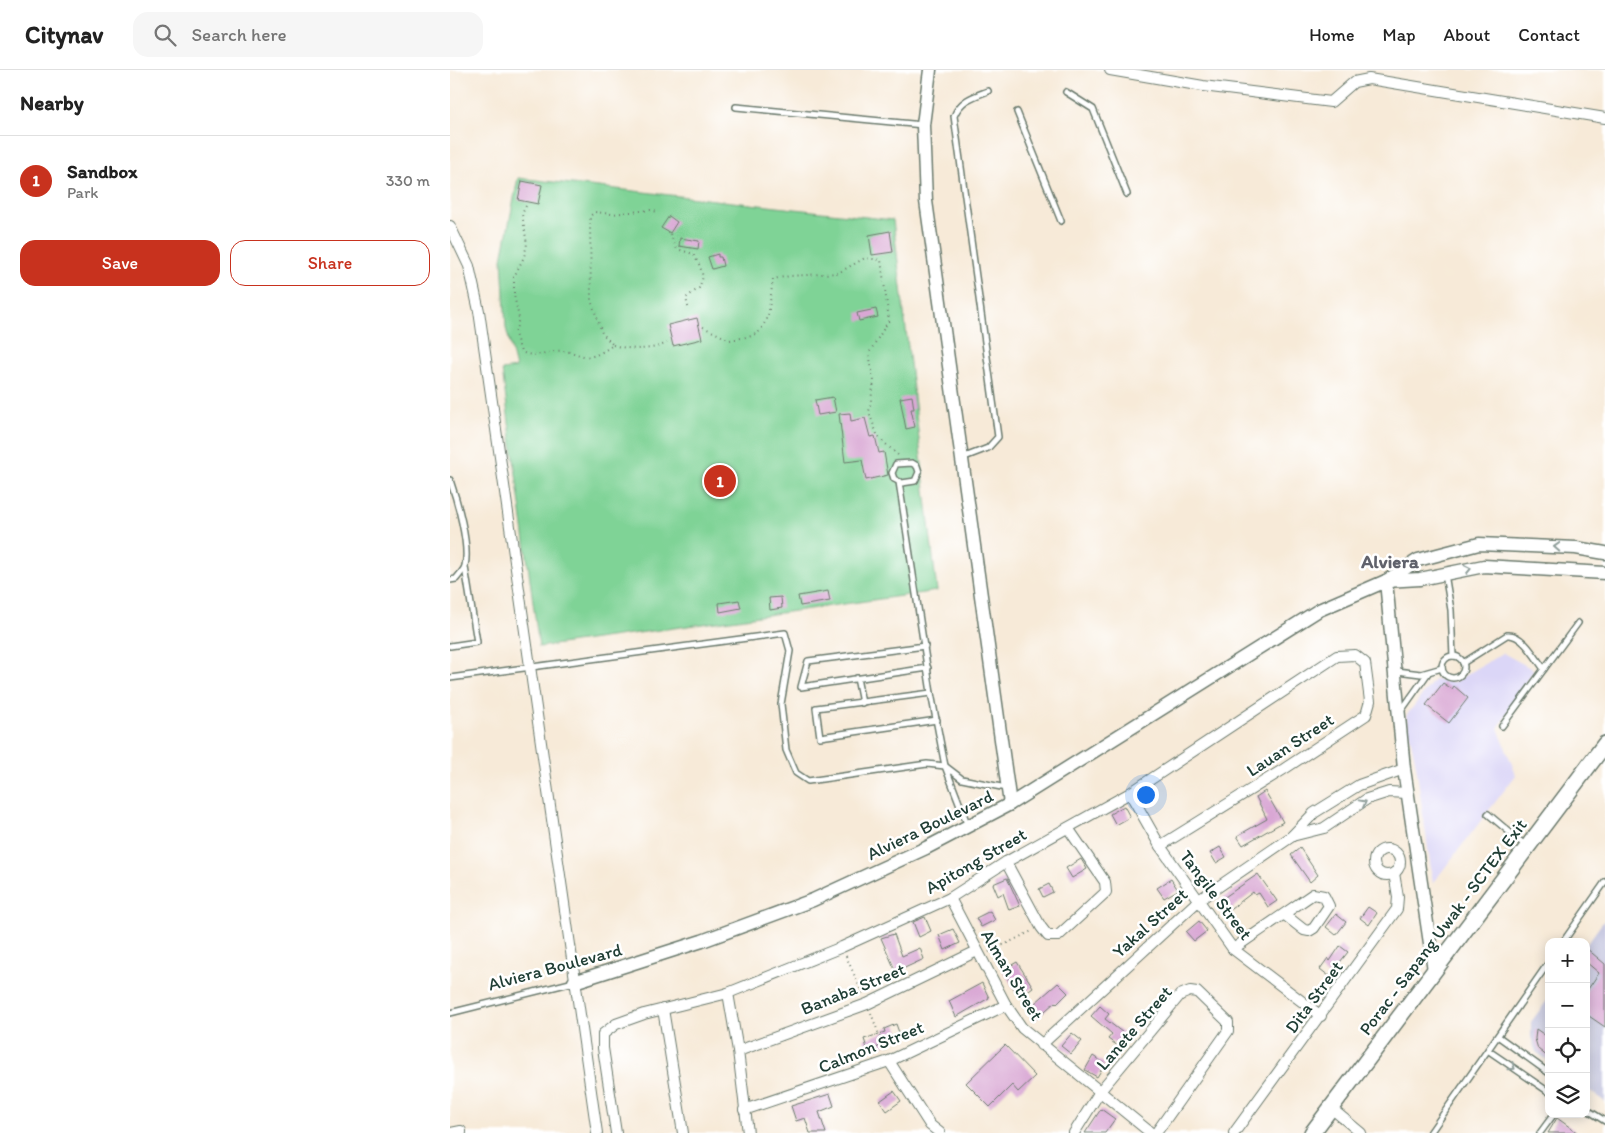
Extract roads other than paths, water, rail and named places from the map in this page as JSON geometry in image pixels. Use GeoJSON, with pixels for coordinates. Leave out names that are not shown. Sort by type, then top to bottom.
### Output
{"type":"FeatureCollection","features":[{"type":"Feature","properties":{"kind":"main road","name":"Porac - Sapang Uwak - SCTEX Exit"},"geometry":{"type":"LineString","coordinates":[[1312,1133],[1605,744]]}},
{"type":"Feature","properties":{"kind":"street"},"geometry":{"type":"LineString","coordinates":[[930,70],[923,125],[926,201],[1010,804]]}},
{"type":"Feature","properties":{"kind":"street"},"geometry":{"type":"LineString","coordinates":[[1110,70],[1203,86],[1331,102],[1354,82],[1369,79],[1605,118]]}},
{"type":"Feature","properties":{"kind":"street"},"geometry":{"type":"LineString","coordinates":[[450,226],[469,266],[479,311],[597,1133]]}},
{"type":"Feature","properties":{"kind":"street"},"geometry":{"type":"LineString","coordinates":[[1386,581],[1418,560],[1479,544],[1576,548],[1605,553]]}},
{"type":"Feature","properties":{"kind":"street"},"geometry":{"type":"LineString","coordinates":[[1386,581],[1420,580],[1484,566],[1605,573]]}},
{"type":"Feature","properties":{"kind":"street"},"geometry":{"type":"LineString","coordinates":[[1386,581],[1404,769],[1434,970]]}},
{"type":"Feature","properties":{"kind":"street","name":"Alviera Boulevard"},"geometry":{"type":"LineString","coordinates":[[574,982],[702,941],[813,900],[968,826],[1010,804],[1319,610],[1386,581]]}},
{"type":"Feature","properties":{"kind":"street","name":"Lauan Street"},"geometry":{"type":"LineString","coordinates":[[1160,846],[1284,769],[1366,715],[1370,701],[1365,663],[1355,655],[1336,656]]}},
{"type":"Feature","properties":{"kind":"street","name":"Apitong Street"},"geometry":{"type":"LineString","coordinates":[[616,1133],[603,1034],[616,1024],[663,1008],[728,993],[842,947],[950,898],[1006,862],[1130,793],[1336,656]]}},
{"type":"Feature","properties":{"kind":"street","name":"Yakal Street"},"geometry":{"type":"LineString","coordinates":[[1041,1045],[1199,900],[1292,837],[1314,813],[1358,785],[1404,769]]}},
{"type":"Feature","properties":{"kind":"street","name":"Yakal Street"},"geometry":{"type":"LineString","coordinates":[[1292,837],[1324,828],[1367,799],[1389,792],[1407,793]]}},
{"type":"Feature","properties":{"kind":"street","name":"Tangile Street"},"geometry":{"type":"LineString","coordinates":[[1130,793],[1160,846],[1233,949],[1321,1016]]}},
{"type":"Feature","properties":{"kind":"street"},"geometry":{"type":"LineString","coordinates":[[1335,801],[1344,814]]}},
{"type":"Feature","properties":{"kind":"street"},"geometry":{"type":"LineString","coordinates":[[1006,862],[1041,927],[1048,936],[1058,936],[1106,892],[1105,882],[1068,828]]}},
{"type":"Feature","properties":{"kind":"street","name":"Dita Street"},"geometry":{"type":"LineString","coordinates":[[1234,1133],[1321,1016],[1397,909],[1398,897],[1394,873]]}},
{"type":"Feature","properties":{"kind":"street"},"geometry":{"type":"LineString","coordinates":[[1233,949],[1313,894],[1324,896],[1329,906],[1314,928],[1309,931],[1304,930],[1285,915]]}},
{"type":"Feature","properties":{"kind":"street","name":"Alman Street"},"geometry":{"type":"LineString","coordinates":[[950,898],[1006,1004],[1022,1028],[1041,1045],[1101,1090],[1151,1133]]}},
{"type":"Feature","properties":{"kind":"street","name":"Banaba Street"},"geometry":{"type":"LineString","coordinates":[[738,1051],[867,1004],[977,951]]}},
{"type":"Feature","properties":{"kind":"street","name":"Lanete Street"},"geometry":{"type":"LineString","coordinates":[[1101,1090],[1180,995],[1190,991],[1197,992],[1230,1026],[1156,1133]]}},
{"type":"Feature","properties":{"kind":"street"},"geometry":{"type":"LineString","coordinates":[[728,993],[738,1051],[748,1133]]}},
{"type":"Feature","properties":{"kind":"street","name":"Calmon Street"},"geometry":{"type":"LineString","coordinates":[[744,1110],[889,1061],[1006,1004]]}},
{"type":"Feature","properties":{"kind":"street"},"geometry":{"type":"LineString","coordinates":[[663,1008],[684,1133]]}},
{"type":"Feature","properties":{"kind":"street"},"geometry":{"type":"LineString","coordinates":[[889,1061],[930,1125],[940,1133]]}},
{"type":"Feature","properties":{"kind":"street"},"geometry":{"type":"LineString","coordinates":[[1074,1133],[1101,1090]]}},
{"type":"Feature","properties":{"kind":"street"},"geometry":{"type":"LineString","coordinates":[[1331,1108],[1361,1133]]}},
{"type":"Feature","properties":{"kind":"street"},"geometry":{"type":"LineString","coordinates":[[451,1133],[460,1131],[461,1133]]}},
{"type":"Feature","properties":{"kind":"lane"},"geometry":{"type":"LineString","coordinates":[[961,458],[988,448],[998,437],[954,116],[959,105],[966,99],[988,91]]}},
{"type":"Feature","properties":{"kind":"lane"},"geometry":{"type":"LineString","coordinates":[[1066,92],[1093,109],[1127,194]]}},
{"type":"Feature","properties":{"kind":"lane"},"geometry":{"type":"LineString","coordinates":[[736,107],[923,125]]}},
{"type":"Feature","properties":{"kind":"lane"},"geometry":{"type":"LineString","coordinates":[[1016,112],[1061,221]]}},
{"type":"Feature","properties":{"kind":"lane"},"geometry":{"type":"LineString","coordinates":[[899,482],[912,482],[919,476],[919,469],[915,464],[896,464],[892,469],[892,476],[899,482],[931,693],[945,766],[968,826]]}},
{"type":"Feature","properties":{"kind":"lane"},"geometry":{"type":"LineString","coordinates":[[450,480],[458,503],[466,551],[465,567],[476,642],[450,646]]}},
{"type":"Feature","properties":{"kind":"lane"},"geometry":{"type":"LineString","coordinates":[[450,580],[456,579],[465,567]]}},
{"type":"Feature","properties":{"kind":"lane"},"geometry":{"type":"LineString","coordinates":[[1445,574],[1451,610],[1453,656]]}},
{"type":"Feature","properties":{"kind":"lane"},"geometry":{"type":"LineString","coordinates":[[1502,726],[1578,623]]}},
{"type":"Feature","properties":{"kind":"lane"},"geometry":{"type":"LineString","coordinates":[[450,678],[529,669],[785,633],[790,651],[781,704],[786,750],[796,773],[808,780],[926,764],[945,766],[962,779],[1007,789]]}},
{"type":"Feature","properties":{"kind":"lane"},"geometry":{"type":"LineString","coordinates":[[1463,663],[1506,635],[1512,634],[1519,638],[1544,668]]}},
{"type":"Feature","properties":{"kind":"lane"},"geometry":{"type":"LineString","coordinates":[[925,646],[808,662],[801,687],[928,668]]}},
{"type":"Feature","properties":{"kind":"lane"},"geometry":{"type":"LineString","coordinates":[[1453,656],[1463,663],[1462,672],[1455,677],[1446,675],[1442,668],[1445,659],[1453,656]]}},
{"type":"Feature","properties":{"kind":"lane"},"geometry":{"type":"LineString","coordinates":[[1394,671],[1413,675],[1428,673],[1442,668]]}},
{"type":"Feature","properties":{"kind":"lane"},"geometry":{"type":"LineString","coordinates":[[1398,716],[1428,673]]}},
{"type":"Feature","properties":{"kind":"lane"},"geometry":{"type":"LineString","coordinates":[[858,678],[862,703]]}},
{"type":"Feature","properties":{"kind":"lane"},"geometry":{"type":"LineString","coordinates":[[931,693],[816,708],[820,737],[937,720]]}},
{"type":"Feature","properties":{"kind":"lane"},"geometry":{"type":"LineString","coordinates":[[1488,814],[1527,846]]}},
{"type":"Feature","properties":{"kind":"lane"},"geometry":{"type":"LineString","coordinates":[[1566,938],[1605,882]]}},
{"type":"Feature","properties":{"kind":"lane"},"geometry":{"type":"LineString","coordinates":[[1430,1133],[1489,1051],[1545,968]]}},
{"type":"Feature","properties":{"kind":"lane","name":"Alviera Boulevard"},"geometry":{"type":"LineString","coordinates":[[450,1013],[574,982]]}},
{"type":"Feature","properties":{"kind":"lane"},"geometry":{"type":"LineString","coordinates":[[1499,1036],[1548,1073]]}},
{"type":"Feature","properties":{"kind":"lane"},"geometry":{"type":"LineString","coordinates":[[1489,1051],[1545,1089]]}},
{"type":"Feature","properties":{"kind":"lane"},"geometry":{"type":"LineString","coordinates":[[1590,1112],[1605,1122]]}},
{"type":"Feature","properties":{"kind":"lane"},"geometry":{"type":"LineString","coordinates":[[1540,1133],[1551,1118]]}},
{"type":"Feature","properties":{"kind":"place","name":"Sandbox"},"geometry":{"type":"Point","coordinates":[720,481]}},
{"type":"Feature","properties":{"kind":"district","name":"Alviera"},"geometry":{"type":"Point","coordinates":[1390,561]}}]}
